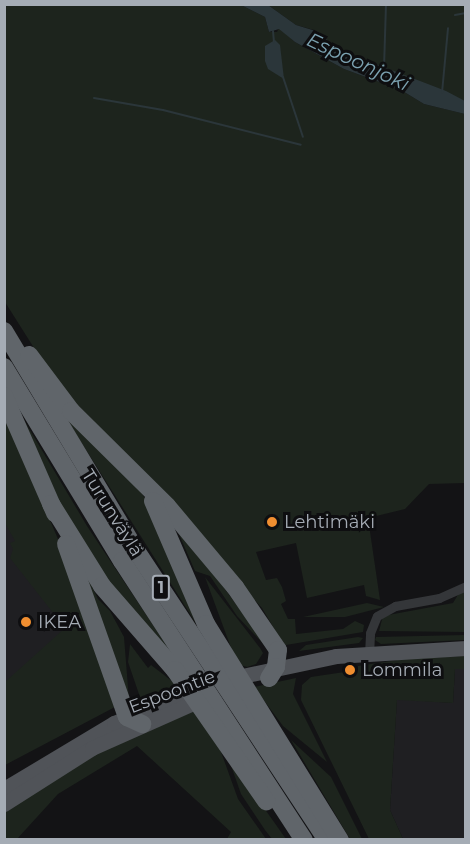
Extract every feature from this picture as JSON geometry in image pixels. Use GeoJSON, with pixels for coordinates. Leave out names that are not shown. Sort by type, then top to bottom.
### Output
{"type":"FeatureCollection","features":[{"type":"Feature","properties":{"kind":"highway"},"geometry":{"type":"LineString","coordinates":[[4,322],[71,411],[167,506],[235,587],[278,650],[261,676]]}},
{"type":"Feature","properties":{"kind":"highway","name":"Turunväylä"},"geometry":{"type":"LineString","coordinates":[[4,331],[118,522],[327,840]]}},
{"type":"Feature","properties":{"kind":"highway","name":"Turunväylä"},"geometry":{"type":"LineString","coordinates":[[4,367],[122,561],[304,840]]}},
{"type":"Feature","properties":{"kind":"highway"},"geometry":{"type":"LineString","coordinates":[[4,396],[51,504],[134,720]]}},
{"type":"Feature","properties":{"kind":"highway"},"geometry":{"type":"LineString","coordinates":[[142,483],[164,520],[206,624],[340,840]]}},
{"type":"Feature","properties":{"kind":"highway"},"geometry":{"type":"LineString","coordinates":[[51,504],[102,586],[175,670],[293,840]]}},
{"type":"Feature","properties":{"kind":"main road","name":"Espoontie"},"geometry":{"type":"LineString","coordinates":[[4,789],[134,720],[182,701],[261,676],[369,654],[465,648]]}},
{"type":"Feature","properties":{"kind":"main road","name":"Espoontie"},"geometry":{"type":"LineString","coordinates":[[4,804],[134,720]]}},
{"type":"Feature","properties":{"kind":"street"},"geometry":{"type":"LineString","coordinates":[[369,654],[373,621],[395,606],[439,598],[465,586]]}},
{"type":"Feature","properties":{"kind":"shaded area"},"geometry":{"type":"Polygon","coordinates":[[[5,5],[241,5],[265,17],[269,32],[277,32],[279,28],[295,42],[344,69],[401,90],[424,104],[465,114],[465,483],[429,484],[405,509],[368,518],[380,600],[366,596],[364,585],[307,598],[296,543],[256,552],[266,580],[277,578],[282,587],[286,601],[281,604],[288,619],[295,619],[296,634],[343,629],[355,621],[364,625],[363,632],[286,645],[282,642],[262,608],[53,378],[5,302],[5,5]]]}},
{"type":"Feature","properties":{"kind":"shaded area"},"geometry":{"type":"Polygon","coordinates":[[[268,5],[465,5],[465,101],[337,49],[314,30],[296,25],[268,5]]]}},
{"type":"Feature","properties":{"kind":"shaded area"},"geometry":{"type":"Polygon","coordinates":[[[55,401],[140,491],[154,511],[225,669],[55,401]]]}},
{"type":"Feature","properties":{"kind":"shaded area"},"geometry":{"type":"Polygon","coordinates":[[[15,405],[87,526],[191,682],[115,592],[68,522],[15,405]]]}},
{"type":"Feature","properties":{"kind":"shaded area"},"geometry":{"type":"Polygon","coordinates":[[[4,412],[58,539],[115,707],[5,765],[5,682],[65,628],[10,558],[13,549],[10,543],[15,541],[5,523],[4,412]]]}},
{"type":"Feature","properties":{"kind":"shaded area"},"geometry":{"type":"Polygon","coordinates":[[[4,461],[74,636],[4,713],[4,461]]]}},
{"type":"Feature","properties":{"kind":"shaded area"},"geometry":{"type":"Polygon","coordinates":[[[171,516],[270,651],[237,616],[210,576],[195,571],[171,516]]]}},
{"type":"Feature","properties":{"kind":"shaded area"},"geometry":{"type":"Polygon","coordinates":[[[83,568],[98,599],[110,611],[124,637],[129,700],[83,568]]]}},
{"type":"Feature","properties":{"kind":"shaded area"},"geometry":{"type":"Polygon","coordinates":[[[205,577],[263,653],[256,664],[247,667],[237,664],[205,577]]]}},
{"type":"Feature","properties":{"kind":"shaded area"},"geometry":{"type":"Polygon","coordinates":[[[465,590],[465,632],[379,631],[383,616],[453,603],[459,593],[465,590]]]}},
{"type":"Feature","properties":{"kind":"shaded area"},"geometry":{"type":"Polygon","coordinates":[[[367,603],[384,607],[345,617],[303,617],[367,603]]]}},
{"type":"Feature","properties":{"kind":"shaded area"},"geometry":{"type":"Polygon","coordinates":[[[465,635],[465,640],[381,644],[375,640],[376,637],[465,635]]]}},
{"type":"Feature","properties":{"kind":"shaded area"},"geometry":{"type":"Polygon","coordinates":[[[363,638],[359,643],[299,651],[306,645],[363,638]]]}},
{"type":"Feature","properties":{"kind":"shaded area"},"geometry":{"type":"Polygon","coordinates":[[[130,644],[148,668],[151,665],[181,688],[145,703],[141,700],[128,662],[130,644]]]}},
{"type":"Feature","properties":{"kind":"shaded area"},"geometry":{"type":"Polygon","coordinates":[[[465,656],[465,669],[455,669],[453,703],[397,700],[390,810],[403,839],[369,839],[301,700],[302,685],[311,677],[358,670],[358,666],[404,659],[465,656]]]}},
{"type":"Feature","properties":{"kind":"shaded area"},"geometry":{"type":"Polygon","coordinates":[[[455,669],[465,669],[465,839],[403,839],[390,810],[397,699],[453,703],[455,669]]]}},
{"type":"Feature","properties":{"kind":"shaded area"},"geometry":{"type":"Polygon","coordinates":[[[296,678],[293,694],[327,762],[283,726],[254,687],[296,678]]]}},
{"type":"Feature","properties":{"kind":"shaded area"},"geometry":{"type":"Polygon","coordinates":[[[193,705],[220,749],[238,799],[266,839],[227,839],[231,832],[137,746],[58,794],[17,839],[5,840],[5,809],[83,759],[193,705]]]}},
{"type":"Feature","properties":{"kind":"shaded area"},"geometry":{"type":"Polygon","coordinates":[[[291,740],[331,777],[362,839],[350,839],[291,740]]]}},
{"type":"Feature","properties":{"kind":"shaded area"},"geometry":{"type":"Polygon","coordinates":[[[228,757],[286,839],[272,839],[265,830],[241,794],[228,757]]]}},
{"type":"Feature","properties":{"kind":"water","name":"Espoonjoki"},"geometry":{"type":"Polygon","coordinates":[[[241,5],[268,5],[296,25],[319,32],[337,49],[446,91],[465,101],[465,114],[424,104],[401,90],[344,69],[295,42],[279,29],[269,32],[265,17],[241,5]]]}},
{"type":"Feature","properties":{"kind":"water"},"geometry":{"type":"Polygon","coordinates":[[[275,40],[280,45],[284,79],[268,69],[265,61],[265,46],[275,40]]]}},
{"type":"Feature","properties":{"kind":"waterway","name":"Espoonjoki"},"geometry":{"type":"LineString","coordinates":[[384,68],[386,4]]}},
{"type":"Feature","properties":{"kind":"waterway"},"geometry":{"type":"LineString","coordinates":[[455,15],[466,13]]}},
{"type":"Feature","properties":{"kind":"waterway"},"geometry":{"type":"LineString","coordinates":[[442,93],[448,28]]}},
{"type":"Feature","properties":{"kind":"waterway"},"geometry":{"type":"LineString","coordinates":[[273,31],[274,43]]}},
{"type":"Feature","properties":{"kind":"waterway"},"geometry":{"type":"LineString","coordinates":[[283,77],[303,137]]}},
{"type":"Feature","properties":{"kind":"waterway"},"geometry":{"type":"LineString","coordinates":[[94,98],[163,110],[301,145]]}},
{"type":"Feature","properties":{"kind":"place","name":"Lehtimäki"},"geometry":{"type":"Point","coordinates":[272,522]}},
{"type":"Feature","properties":{"kind":"place","name":"IKEA"},"geometry":{"type":"Point","coordinates":[26,622]}},
{"type":"Feature","properties":{"kind":"place","name":"Lommila"},"geometry":{"type":"Point","coordinates":[350,670]}}]}
